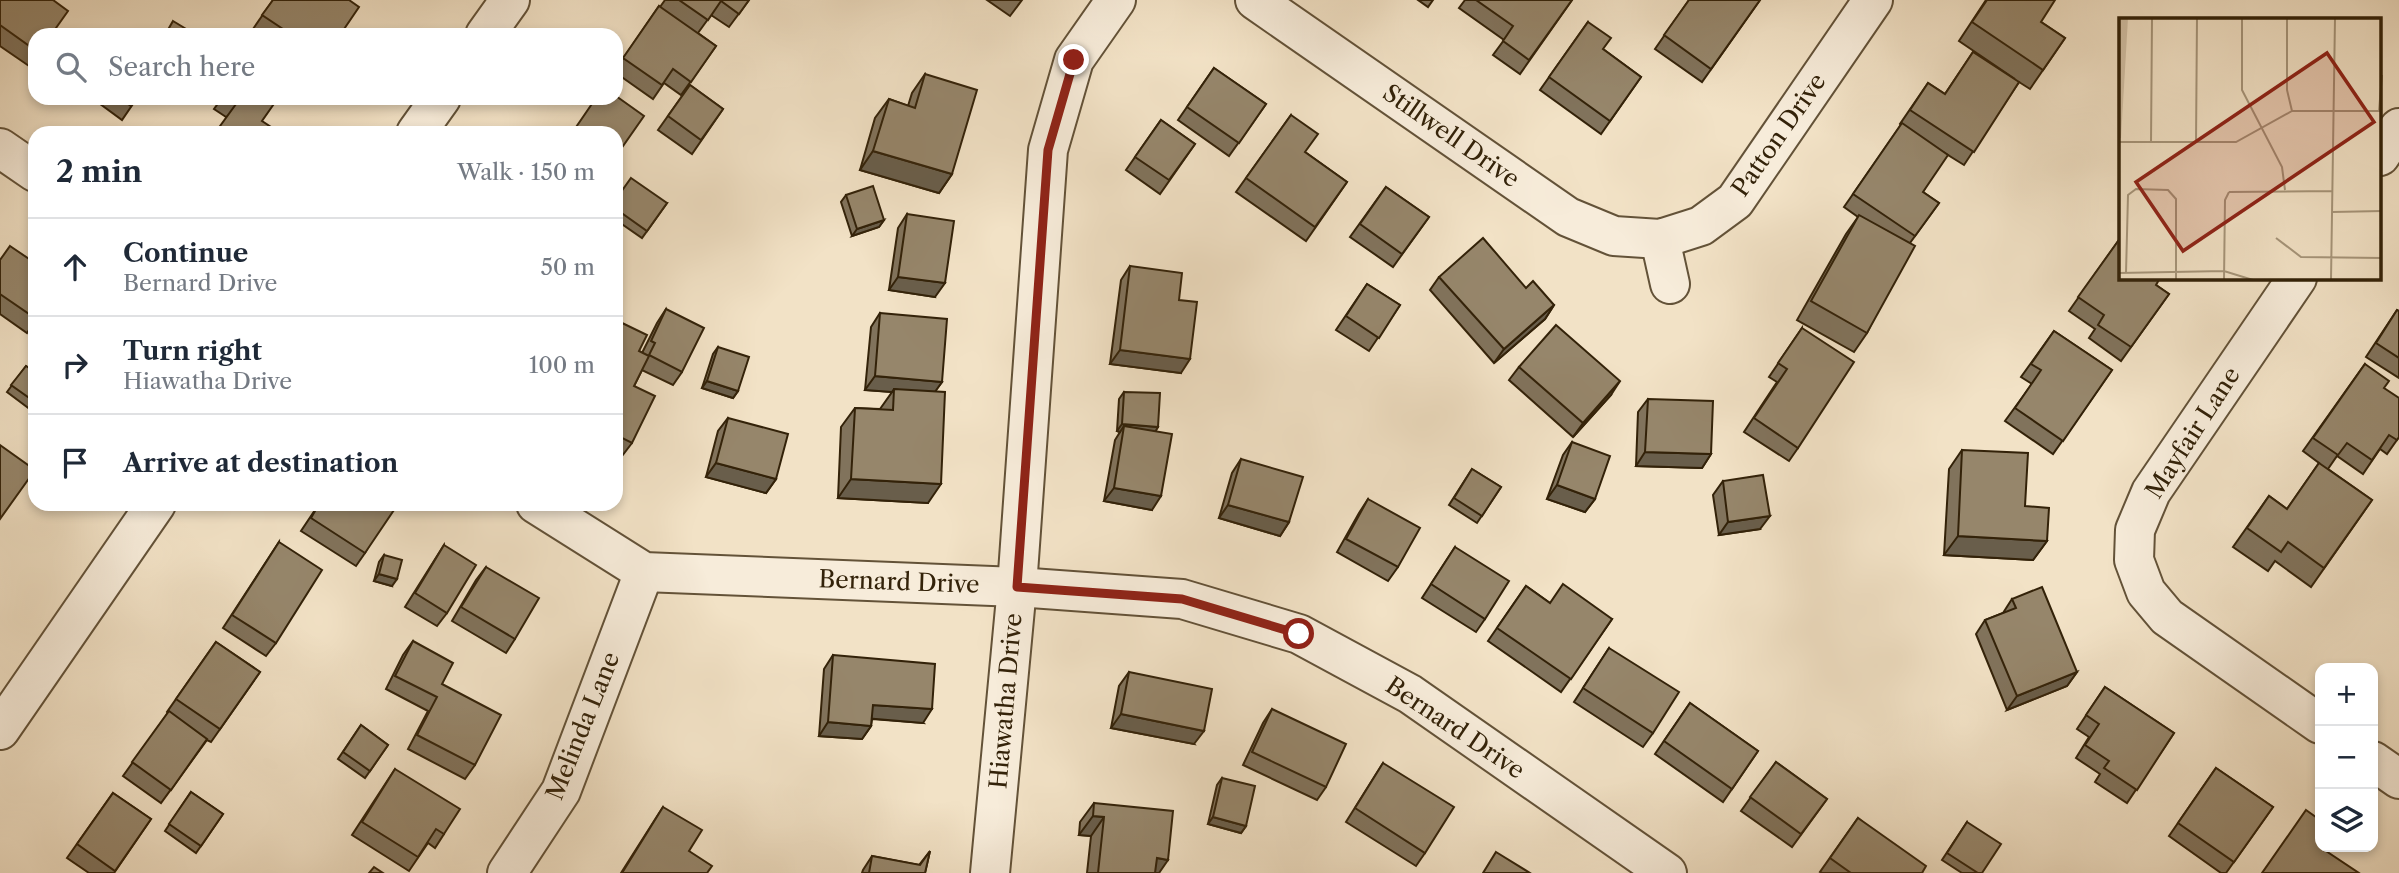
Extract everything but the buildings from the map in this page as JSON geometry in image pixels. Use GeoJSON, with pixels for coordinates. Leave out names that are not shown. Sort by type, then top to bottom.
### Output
{"type":"FeatureCollection","features":[{"type":"Feature","properties":{"kind":"street"},"geometry":{"type":"LineString","coordinates":[[490,28],[510,0]]}},
{"type":"Feature","properties":{"kind":"street","name":"Hiawatha Drive"},"geometry":{"type":"LineString","coordinates":[[990,873],[1017,587],[1048,150],[1074,60],[1116,0]]}},
{"type":"Feature","properties":{"kind":"street","name":"Stillwell Drive"},"geometry":{"type":"LineString","coordinates":[[1255,0],[1569,217],[1614,236],[1660,239]]}},
{"type":"Feature","properties":{"kind":"street","name":"Patton Drive"},"geometry":{"type":"LineString","coordinates":[[1660,239],[1701,226],[1735,201],[1873,0]]}},
{"type":"Feature","properties":{"kind":"street"},"geometry":{"type":"LineString","coordinates":[[421,126],[435,105]]}},
{"type":"Feature","properties":{"kind":"street"},"geometry":{"type":"LineString","coordinates":[[2382,153],[2399,128]]}},
{"type":"Feature","properties":{"kind":"street"},"geometry":{"type":"LineString","coordinates":[[0,148],[28,167]]}},
{"type":"Feature","properties":{"kind":"street"},"geometry":{"type":"LineString","coordinates":[[1660,239],[1670,284]]}},
{"type":"Feature","properties":{"kind":"street","name":"Mayfair Lane"},"geometry":{"type":"LineString","coordinates":[[2296,280],[2151,492],[2135,530],[2134,560],[2146,592],[2167,617],[2315,721]]}},
{"type":"Feature","properties":{"kind":"street"},"geometry":{"type":"LineString","coordinates":[[0,730],[151,511]]}},
{"type":"Feature","properties":{"kind":"street","name":"Bernard Drive"},"geometry":{"type":"LineString","coordinates":[[547,511],[644,572],[1017,587],[1182,599],[1299,634],[1410,694],[1655,870]]}},
{"type":"Feature","properties":{"kind":"street","name":"Melinda Lane"},"geometry":{"type":"LineString","coordinates":[[507,873],[561,791],[644,572]]}},
{"type":"Feature","properties":{"kind":"street"},"geometry":{"type":"LineString","coordinates":[[2378,764],[2399,779]]}},
{"type":"Feature","properties":{"kind":"route"},"geometry":{"type":"LineString","coordinates":[[1074,60],[1048,150],[1017,587],[1182,599],[1299,634]]}}]}
